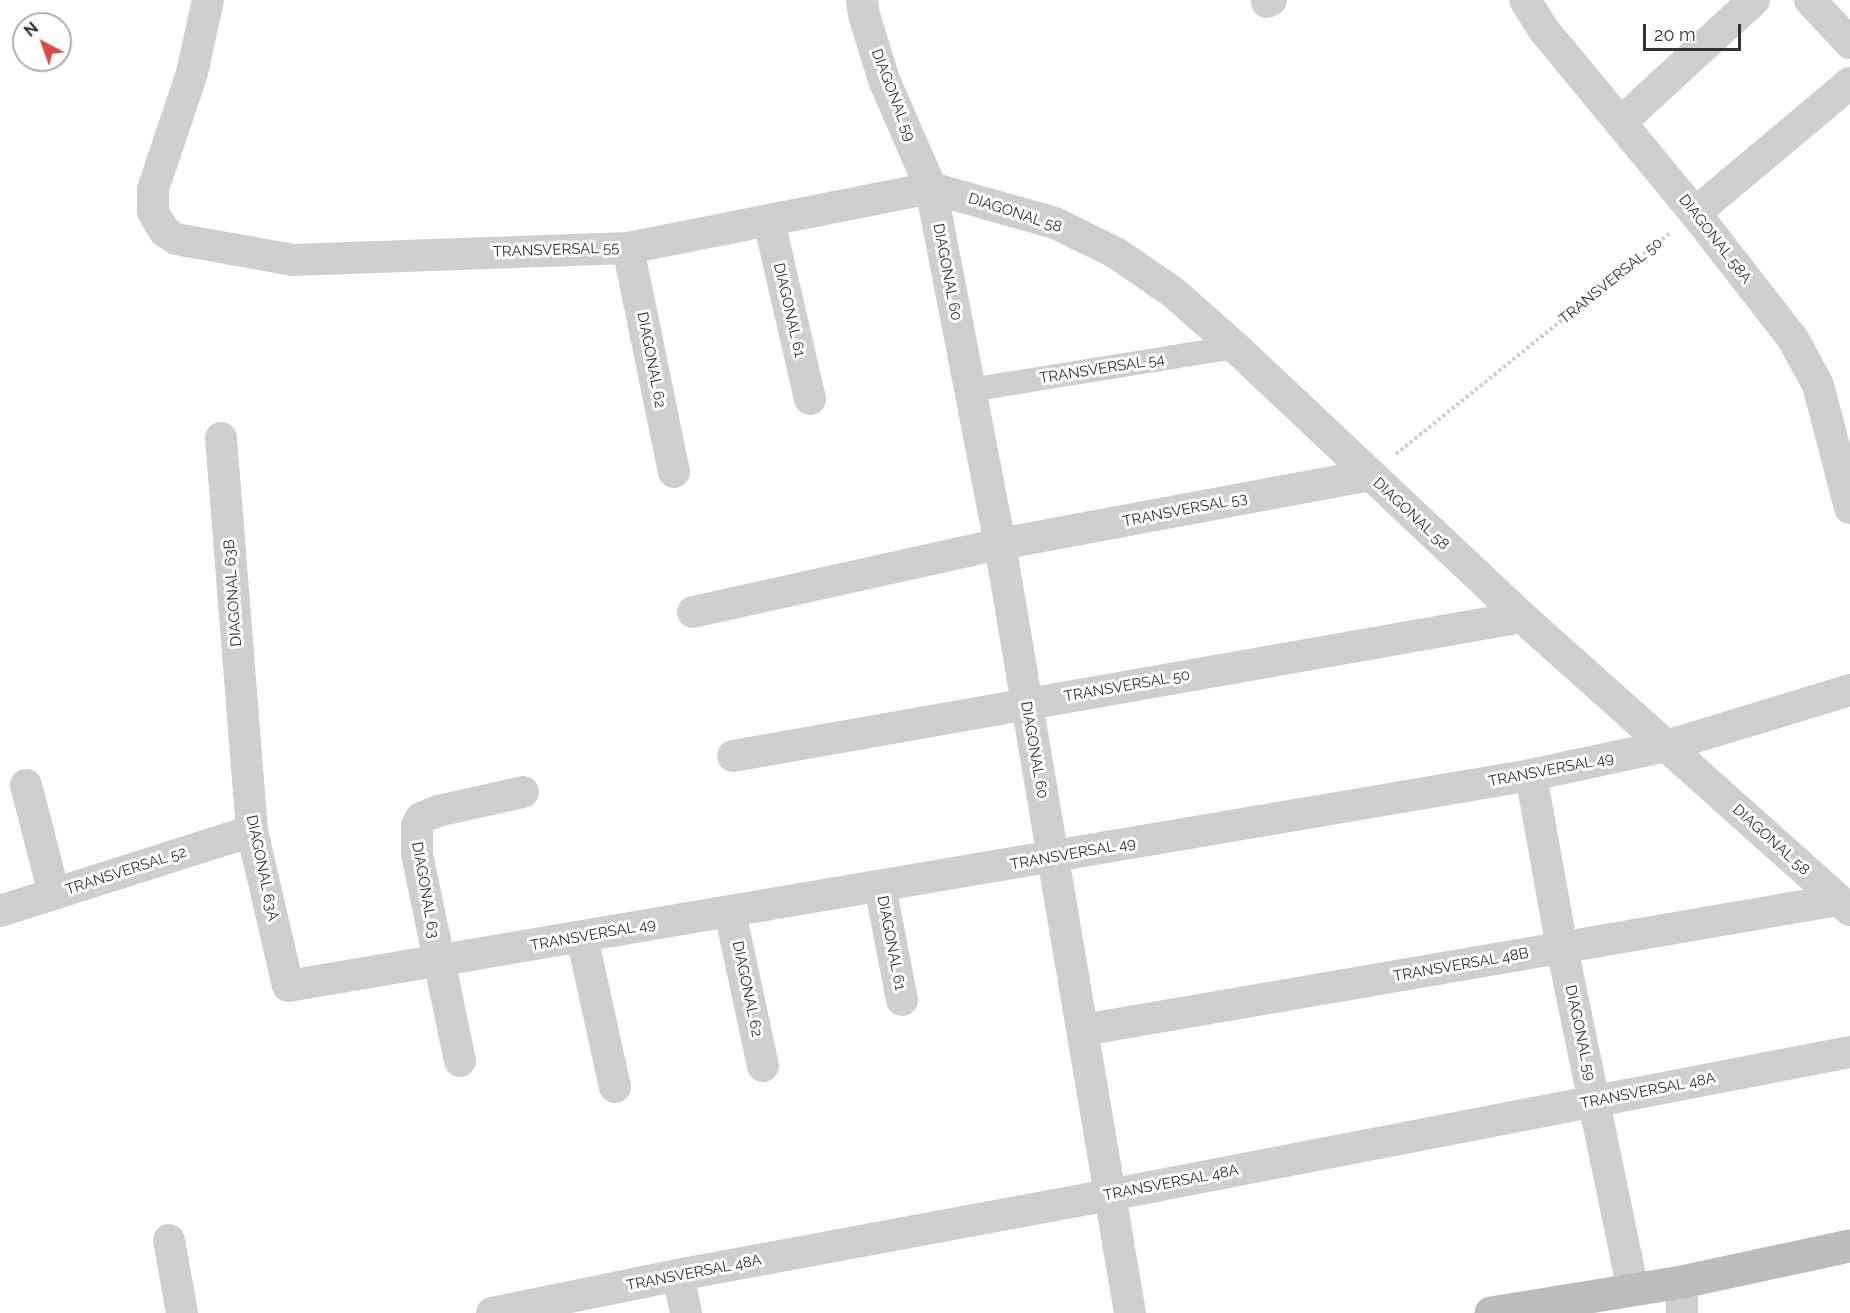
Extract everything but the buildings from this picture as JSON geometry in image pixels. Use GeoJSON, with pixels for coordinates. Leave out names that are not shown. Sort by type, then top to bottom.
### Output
{"type":"FeatureCollection","features":[{"type":"Feature","properties":{"kind":"main road"},"geometry":{"type":"LineString","coordinates":[[1491,1313],[1633,1290],[1682,1298],[1850,1246]]}},
{"type":"Feature","properties":{"kind":"street","name":"TRANSVERSAL 55"},"geometry":{"type":"LineString","coordinates":[[208,0],[192,74],[153,189],[153,212],[164,231],[176,239],[293,260],[628,248],[931,188]]}},
{"type":"Feature","properties":{"kind":"street","name":"DIAGONAL 59"},"geometry":{"type":"LineString","coordinates":[[862,0],[864,15],[884,80],[931,188]]}},
{"type":"Feature","properties":{"kind":"street","name":"DIAGONAL 58A"},"geometry":{"type":"LineString","coordinates":[[1525,0],[1543,29],[1695,213],[1793,339],[1818,385],[1850,508]]}},
{"type":"Feature","properties":{"kind":"street"},"geometry":{"type":"LineString","coordinates":[[1620,123],[1754,0]]}},
{"type":"Feature","properties":{"kind":"street"},"geometry":{"type":"LineString","coordinates":[[1810,0],[1850,43]]}},
{"type":"Feature","properties":{"kind":"street"},"geometry":{"type":"LineString","coordinates":[[1695,213],[1850,83]]}},
{"type":"Feature","properties":{"kind":"street","name":"DIAGONAL 58"},"geometry":{"type":"LineString","coordinates":[[931,188],[1055,223],[1116,253],[1174,293],[1235,347],[1522,616],[1844,905]]}},
{"type":"Feature","properties":{"kind":"street","name":"DIAGONAL 60"},"geometry":{"type":"LineString","coordinates":[[931,188],[1000,544],[1130,1313]]}},
{"type":"Feature","properties":{"kind":"street","name":"DIAGONAL 61"},"geometry":{"type":"LineString","coordinates":[[769,221],[810,399]]}},
{"type":"Feature","properties":{"kind":"street","name":"DIAGONAL 62"},"geometry":{"type":"LineString","coordinates":[[628,248],[674,472]]}},
{"type":"Feature","properties":{"kind":"street","name":"TRANSVERSAL 54"},"geometry":{"type":"LineString","coordinates":[[970,390],[1235,347]]}},
{"type":"Feature","properties":{"kind":"street","name":"DIAGONAL 63B"},"geometry":{"type":"LineString","coordinates":[[221,438],[245,748]]}},
{"type":"Feature","properties":{"kind":"street","name":"TRANSVERSAL 53"},"geometry":{"type":"LineString","coordinates":[[1000,544],[1370,475]]}},
{"type":"Feature","properties":{"kind":"street"},"geometry":{"type":"LineString","coordinates":[[693,612],[1000,544]]}},
{"type":"Feature","properties":{"kind":"street","name":"TRANSVERSAL 50"},"geometry":{"type":"LineString","coordinates":[[733,756],[1522,616]]}},
{"type":"Feature","properties":{"kind":"street","name":"TRANSVERSAL 49"},"geometry":{"type":"LineString","coordinates":[[288,986],[1531,775],[1666,746],[1850,690]]}},
{"type":"Feature","properties":{"kind":"street","name":"DIAGONAL 63A"},"geometry":{"type":"LineString","coordinates":[[245,748],[252,831],[288,986]]}},
{"type":"Feature","properties":{"kind":"street","name":"DIAGONAL 59"},"geometry":{"type":"LineString","coordinates":[[1531,775],[1562,948],[1633,1290]]}},
{"type":"Feature","properties":{"kind":"street"},"geometry":{"type":"LineString","coordinates":[[26,784],[54,894]]}},
{"type":"Feature","properties":{"kind":"street","name":"DIAGONAL 63"},"geometry":{"type":"LineString","coordinates":[[438,961],[417,854],[417,826],[422,818],[438,811],[523,792]]}},
{"type":"Feature","properties":{"kind":"street","name":"TRANSVERSAL 52"},"geometry":{"type":"LineString","coordinates":[[0,911],[252,831]]}},
{"type":"Feature","properties":{"kind":"street","name":"DIAGONAL 61"},"geometry":{"type":"LineString","coordinates":[[880,886],[902,1000]]}},
{"type":"Feature","properties":{"kind":"street","name":"TRANSVERSAL 48B"},"geometry":{"type":"LineString","coordinates":[[1083,1030],[1562,948],[1844,905]]}},
{"type":"Feature","properties":{"kind":"street","name":"DIAGONAL 62"},"geometry":{"type":"LineString","coordinates":[[730,912],[763,1066]]}},
{"type":"Feature","properties":{"kind":"street"},"geometry":{"type":"LineString","coordinates":[[582,937],[615,1087]]}},
{"type":"Feature","properties":{"kind":"street"},"geometry":{"type":"LineString","coordinates":[[438,961],[460,1061]]}},
{"type":"Feature","properties":{"kind":"street","name":"TRANSVERSAL 48A"},"geometry":{"type":"LineString","coordinates":[[492,1313],[678,1275],[1109,1195],[1850,1052]]}},
{"type":"Feature","properties":{"kind":"street"},"geometry":{"type":"LineString","coordinates":[[169,1240],[182,1313]]}},
{"type":"Feature","properties":{"kind":"street"},"geometry":{"type":"LineString","coordinates":[[678,1275],[686,1313]]}},
{"type":"Feature","properties":{"kind":"path","name":"TRANSVERSAL 50"},"geometry":{"type":"LineString","coordinates":[[1370,475],[1695,213]]}}]}
